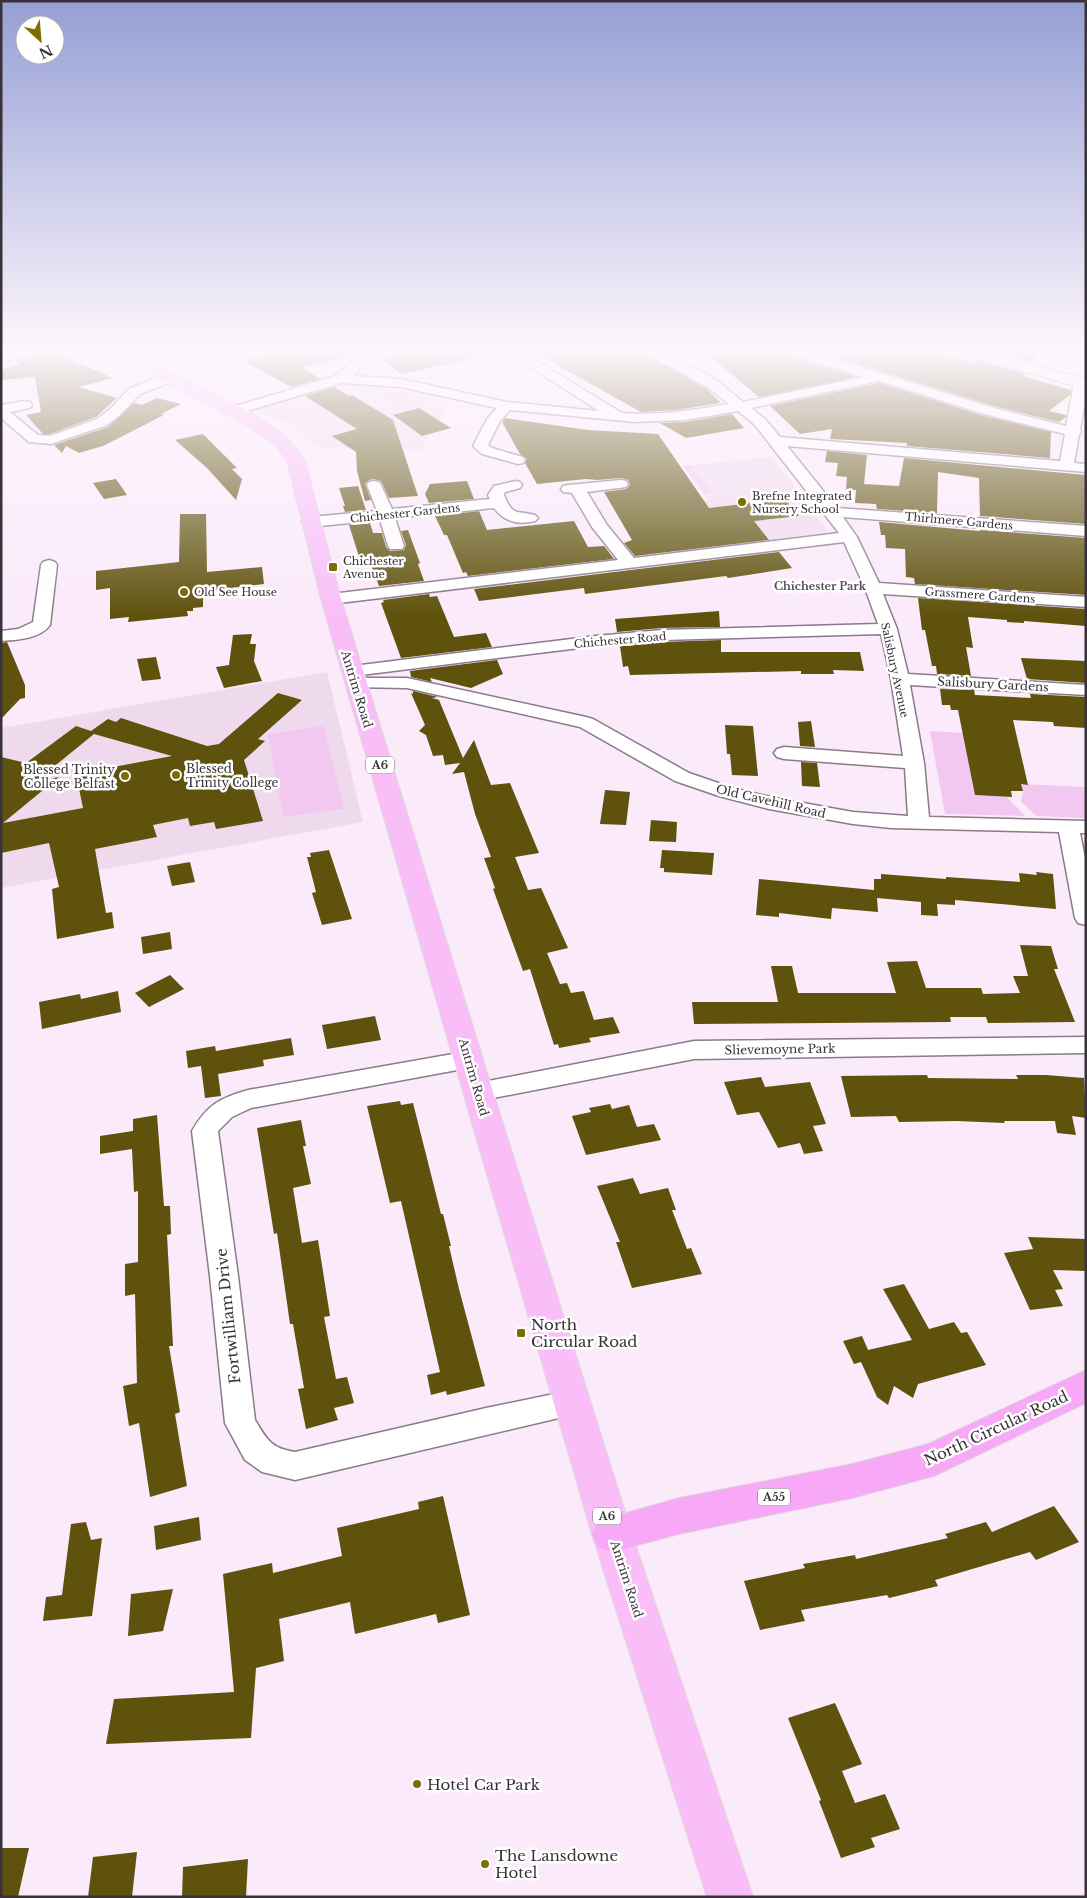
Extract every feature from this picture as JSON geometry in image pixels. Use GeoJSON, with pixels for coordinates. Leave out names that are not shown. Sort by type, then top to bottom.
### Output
{"type":"FeatureCollection","features":[{"type":"Feature","properties":{"kind":"highway","name":"North Circular Road"},"geometry":{"type":"LineString","coordinates":[[612,1534],[679,1516],[852,1481],[934,1459],[1086,1386]]}},
{"type":"Feature","properties":{"kind":"main road","name":"Antrim Road"},"geometry":{"type":"LineString","coordinates":[[276,438],[292,454],[299,469],[310,522],[331,599],[478,1092],[590,1453],[612,1534],[730,1897]]}},
{"type":"Feature","properties":{"kind":"street"},"geometry":{"type":"LineString","coordinates":[[32,438],[51,440],[58,438]]}},
{"type":"Feature","properties":{"kind":"street"},"geometry":{"type":"LineString","coordinates":[[484,438],[480,446],[487,451],[518,460]]}},
{"type":"Feature","properties":{"kind":"street","name":"Salisbury Avenue"},"geometry":{"type":"LineString","coordinates":[[771,438],[832,512],[849,538],[873,588],[888,629],[900,679],[914,763],[919,823]]}},
{"type":"Feature","properties":{"kind":"street"},"geometry":{"type":"LineString","coordinates":[[1066,466],[1073,438]]}},
{"type":"Feature","properties":{"kind":"street"},"geometry":{"type":"LineString","coordinates":[[773,441],[1086,468]]}},
{"type":"Feature","properties":{"kind":"street"},"geometry":{"type":"LineString","coordinates":[[621,484],[572,489],[630,564]]}},
{"type":"Feature","properties":{"kind":"street"},"geometry":{"type":"LineString","coordinates":[[374,485],[396,546]]}},
{"type":"Feature","properties":{"kind":"street"},"geometry":{"type":"LineString","coordinates":[[515,485],[499,489],[496,495],[499,503],[507,515],[514,518],[530,518]]}},
{"type":"Feature","properties":{"kind":"street","name":"Chichester Gardens"},"geometry":{"type":"LineString","coordinates":[[310,522],[499,503]]}},
{"type":"Feature","properties":{"kind":"street","name":"Thirlmere Gardens"},"geometry":{"type":"LineString","coordinates":[[832,512],[1086,531]]}},
{"type":"Feature","properties":{"kind":"street"},"geometry":{"type":"LineString","coordinates":[[331,599],[849,538]]}},
{"type":"Feature","properties":{"kind":"street"},"geometry":{"type":"LineString","coordinates":[[1,636],[22,634],[41,625],[49,565]]}},
{"type":"Feature","properties":{"kind":"street","name":"Grassmere Gardens"},"geometry":{"type":"LineString","coordinates":[[873,588],[1086,602]]}},
{"type":"Feature","properties":{"kind":"street","name":"Chichester Road"},"geometry":{"type":"LineString","coordinates":[[354,677],[606,640],[662,636],[888,629]]}},
{"type":"Feature","properties":{"kind":"street","name":"Old Cavehill Road"},"geometry":{"type":"LineString","coordinates":[[354,677],[408,683],[586,723],[682,777],[726,792],[769,803],[853,818],[919,823],[1077,827]]}},
{"type":"Feature","properties":{"kind":"street","name":"Salisbury Gardens"},"geometry":{"type":"LineString","coordinates":[[900,679],[1086,690]]}},
{"type":"Feature","properties":{"kind":"street"},"geometry":{"type":"LineString","coordinates":[[784,753],[914,763]]}},
{"type":"Feature","properties":{"kind":"street"},"geometry":{"type":"LineString","coordinates":[[1077,827],[1086,918]]}},
{"type":"Feature","properties":{"kind":"street","name":"Slievemoyne Park"},"geometry":{"type":"LineString","coordinates":[[478,1092],[694,1050],[1086,1045]]}},
{"type":"Feature","properties":{"kind":"street","name":"Fortwilliam Drive"},"geometry":{"type":"LineString","coordinates":[[470,1060],[248,1099],[224,1108],[214,1117],[205,1131],[224,1276],[240,1422],[256,1450],[273,1462],[295,1466],[486,1421],[573,1403]]}},
{"type":"Feature","properties":{"kind":"shaded area"},"geometry":{"type":"Polygon","coordinates":[[[306,438],[429,438],[421,450],[315,447],[306,438]]]}},
{"type":"Feature","properties":{"kind":"shaded area","name":"Brefne Integrated Nursery School"},"geometry":{"type":"Polygon","coordinates":[[[772,457],[828,532],[682,552],[649,504],[707,500],[683,466],[772,457]]]}},
{"type":"Feature","properties":{"kind":"shaded area"},"geometry":{"type":"Polygon","coordinates":[[[690,465],[712,493],[704,494],[683,466],[690,465]]]}},
{"type":"Feature","properties":{"kind":"shaded area","name":"Blessed Trinity College"},"geometry":{"type":"Polygon","coordinates":[[[327,672],[363,822],[1,888],[1,728],[327,672]]]}},
{"type":"Feature","properties":{"kind":"shaded area"},"geometry":{"type":"Polygon","coordinates":[[[324,726],[344,809],[283,817],[268,734],[324,726]]]}},
{"type":"Feature","properties":{"kind":"shaded area"},"geometry":{"type":"Polygon","coordinates":[[[930,731],[963,733],[975,795],[1007,797],[1025,816],[945,814],[930,731]]]}},
{"type":"Feature","properties":{"kind":"shaded area"},"geometry":{"type":"Polygon","coordinates":[[[1021,784],[1085,787],[1086,818],[1037,816],[1021,802],[1023,791],[1021,784]]]}},
{"type":"Feature","properties":{"kind":"building"},"geometry":{"type":"Polygon","coordinates":[[[76,438],[120,438],[103,446],[79,453],[66,446],[62,453],[54,445],[76,438]]]}},
{"type":"Feature","properties":{"kind":"building"},"geometry":{"type":"Polygon","coordinates":[[[186,438],[207,438],[237,468],[232,469],[242,479],[236,500],[207,468],[175,440],[186,438]]]}},
{"type":"Feature","properties":{"kind":"building"},"geometry":{"type":"Polygon","coordinates":[[[334,438],[399,438],[418,496],[389,498],[381,481],[374,479],[369,480],[365,484],[371,500],[365,501],[357,471],[356,452],[334,438]]]}},
{"type":"Feature","properties":{"kind":"building"},"geometry":{"type":"Polygon","coordinates":[[[511,438],[660,438],[709,508],[785,499],[799,516],[754,521],[769,540],[635,556],[624,543],[632,540],[604,492],[626,489],[630,485],[628,480],[621,478],[586,479],[537,484],[525,463],[527,459],[520,454],[511,438]]]}},
{"type":"Feature","properties":{"kind":"building"},"geometry":{"type":"Polygon","coordinates":[[[1051,438],[1050,458],[907,446],[907,443],[830,439],[1051,438]]]}},
{"type":"Feature","properties":{"kind":"building"},"geometry":{"type":"Polygon","coordinates":[[[827,451],[867,455],[864,484],[899,486],[904,458],[1086,475],[1086,524],[980,516],[979,478],[938,472],[937,513],[877,509],[876,504],[855,503],[856,490],[846,490],[847,477],[836,476],[838,463],[825,462],[827,451]]]}},
{"type":"Feature","properties":{"kind":"building"},"geometry":{"type":"Polygon","coordinates":[[[116,479],[127,495],[104,499],[93,483],[116,479]]]}},
{"type":"Feature","properties":{"kind":"building"},"geometry":{"type":"Polygon","coordinates":[[[467,481],[474,499],[429,503],[425,494],[430,484],[467,481]]]}},
{"type":"Feature","properties":{"kind":"building"},"geometry":{"type":"Polygon","coordinates":[[[358,486],[366,510],[345,512],[339,488],[358,486]]]}},
{"type":"Feature","properties":{"kind":"building"},"geometry":{"type":"Polygon","coordinates":[[[479,511],[487,530],[574,521],[588,547],[604,546],[614,559],[468,576],[466,572],[463,573],[447,535],[444,535],[435,516],[479,511]]]}},
{"type":"Feature","properties":{"kind":"building","name":"Old See House"},"geometry":{"type":"Polygon","coordinates":[[[180,514],[206,514],[207,572],[262,567],[264,584],[206,591],[207,594],[203,594],[203,607],[187,611],[188,616],[128,622],[129,617],[110,619],[110,588],[96,590],[96,571],[179,562],[180,514]]]}},
{"type":"Feature","properties":{"kind":"building"},"geometry":{"type":"Polygon","coordinates":[[[879,522],[1086,538],[1086,595],[915,584],[914,578],[906,577],[905,549],[886,548],[885,535],[881,535],[879,522]]]}},
{"type":"Feature","properties":{"kind":"building"},"geometry":{"type":"Polygon","coordinates":[[[370,523],[373,533],[382,533],[386,547],[390,551],[404,550],[406,545],[401,531],[408,530],[420,563],[418,564],[424,581],[379,586],[371,565],[362,566],[349,525],[370,523]]]}},
{"type":"Feature","properties":{"kind":"building"},"geometry":{"type":"Polygon","coordinates":[[[779,552],[792,568],[728,578],[726,576],[585,594],[584,588],[479,601],[474,589],[779,552]]]}},
{"type":"Feature","properties":{"kind":"building"},"geometry":{"type":"Polygon","coordinates":[[[429,594],[430,597],[437,596],[454,637],[486,633],[492,647],[401,658],[381,603],[384,602],[383,600],[429,594]]]}},
{"type":"Feature","properties":{"kind":"building"},"geometry":{"type":"Polygon","coordinates":[[[918,598],[1086,609],[1086,626],[1024,621],[1024,623],[1007,622],[1007,620],[968,617],[973,648],[966,647],[971,676],[937,674],[936,666],[932,666],[925,630],[922,630],[918,598]]]}},
{"type":"Feature","properties":{"kind":"building"},"geometry":{"type":"Polygon","coordinates":[[[719,611],[720,627],[662,628],[617,632],[615,619],[719,611]]]}},
{"type":"Feature","properties":{"kind":"building"},"geometry":{"type":"Polygon","coordinates":[[[252,634],[250,644],[256,644],[254,661],[262,681],[224,688],[216,667],[229,665],[233,635],[252,634]]]}},
{"type":"Feature","properties":{"kind":"building"},"geometry":{"type":"Polygon","coordinates":[[[721,640],[721,652],[860,652],[864,671],[833,670],[834,674],[801,674],[801,671],[630,675],[628,666],[623,667],[620,646],[662,642],[721,640]]]}},
{"type":"Feature","properties":{"kind":"building"},"geometry":{"type":"Polygon","coordinates":[[[7,642],[25,685],[25,698],[20,699],[1,719],[1,643],[7,642]]]}},
{"type":"Feature","properties":{"kind":"building"},"geometry":{"type":"Polygon","coordinates":[[[156,657],[161,679],[142,681],[137,659],[156,657]]]}},
{"type":"Feature","properties":{"kind":"building"},"geometry":{"type":"Polygon","coordinates":[[[1021,658],[1086,661],[1086,683],[1027,679],[1021,658]]]}},
{"type":"Feature","properties":{"kind":"building"},"geometry":{"type":"Polygon","coordinates":[[[497,660],[503,674],[471,688],[430,678],[432,682],[411,677],[410,671],[497,660]]]}},
{"type":"Feature","properties":{"kind":"building"},"geometry":{"type":"Polygon","coordinates":[[[940,689],[974,690],[975,695],[1031,698],[1030,694],[1086,697],[1086,728],[1054,726],[1053,722],[1013,720],[1028,785],[1021,784],[1023,791],[1011,791],[1012,797],[975,795],[958,710],[951,710],[950,705],[942,705],[940,689]]]}},
{"type":"Feature","properties":{"kind":"building"},"geometry":{"type":"Polygon","coordinates":[[[413,691],[438,697],[432,698],[439,700],[463,758],[474,740],[491,785],[510,783],[539,853],[515,857],[528,890],[541,888],[568,948],[547,953],[560,984],[567,983],[571,993],[584,991],[594,1020],[613,1017],[620,1033],[589,1038],[591,1042],[559,1048],[558,1044],[554,1045],[530,969],[523,971],[493,889],[495,888],[484,858],[491,857],[475,814],[464,772],[452,774],[460,763],[445,765],[443,755],[433,756],[426,735],[419,731],[425,725],[411,693],[413,694],[413,691]]]}},
{"type":"Feature","properties":{"kind":"building","name":"Blessed Trinity College Belfast"},"geometry":{"type":"Polygon","coordinates":[[[278,693],[302,700],[258,739],[265,741],[244,760],[263,821],[216,829],[214,822],[190,826],[188,818],[153,825],[157,837],[95,849],[106,913],[112,912],[114,928],[57,939],[52,889],[59,887],[49,843],[1,853],[1,757],[26,763],[76,726],[91,731],[108,719],[116,722],[121,718],[207,746],[219,744],[278,693]],[[94,734],[35,782],[59,777],[3,823],[83,808],[76,774],[172,756],[94,734]]]}},
{"type":"Feature","properties":{"kind":"building"},"geometry":{"type":"Polygon","coordinates":[[[811,721],[815,747],[800,746],[798,722],[811,721]]]}},
{"type":"Feature","properties":{"kind":"building"},"geometry":{"type":"Polygon","coordinates":[[[725,725],[753,726],[758,776],[732,775],[730,754],[727,754],[725,725]]]}},
{"type":"Feature","properties":{"kind":"building"},"geometry":{"type":"Polygon","coordinates":[[[801,762],[817,763],[820,787],[802,786],[801,762]]]}},
{"type":"Feature","properties":{"kind":"building"},"geometry":{"type":"Polygon","coordinates":[[[605,790],[630,792],[626,825],[600,824],[605,790]]]}},
{"type":"Feature","properties":{"kind":"building"},"geometry":{"type":"Polygon","coordinates":[[[651,820],[677,822],[676,842],[649,841],[651,820]]]}},
{"type":"Feature","properties":{"kind":"building"},"geometry":{"type":"Polygon","coordinates":[[[329,850],[352,919],[322,925],[312,893],[316,892],[307,857],[311,857],[310,853],[329,850]]]}},
{"type":"Feature","properties":{"kind":"building"},"geometry":{"type":"Polygon","coordinates":[[[662,850],[714,853],[712,875],[664,872],[664,868],[660,868],[662,850]]]}},
{"type":"Feature","properties":{"kind":"building"},"geometry":{"type":"Polygon","coordinates":[[[190,862],[195,882],[172,886],[167,866],[190,862]]]}},
{"type":"Feature","properties":{"kind":"building"},"geometry":{"type":"Polygon","coordinates":[[[1036,872],[1053,874],[1056,909],[955,900],[955,905],[937,904],[938,916],[921,915],[921,902],[877,898],[878,912],[832,908],[831,919],[779,913],[779,917],[756,915],[759,879],[874,890],[874,879],[881,879],[881,874],[1020,882],[1019,873],[1037,875],[1036,872]]]}},
{"type":"Feature","properties":{"kind":"building"},"geometry":{"type":"Polygon","coordinates":[[[170,932],[172,949],[143,954],[141,937],[170,932]]]}},
{"type":"Feature","properties":{"kind":"building"},"geometry":{"type":"Polygon","coordinates":[[[1020,945],[1051,946],[1058,969],[1054,969],[1075,1022],[988,1023],[986,1017],[950,1017],[951,1022],[694,1024],[692,1002],[778,1002],[771,966],[792,966],[798,993],[896,993],[887,962],[917,961],[926,988],[981,988],[983,994],[1020,993],[1013,976],[1028,976],[1020,945]]]}},
{"type":"Feature","properties":{"kind":"building"},"geometry":{"type":"Polygon","coordinates":[[[170,975],[184,989],[149,1007],[135,993],[170,975]]]}},
{"type":"Feature","properties":{"kind":"building"},"geometry":{"type":"Polygon","coordinates":[[[118,991],[121,1012],[42,1029],[39,1002],[80,994],[81,999],[118,991]]]}},
{"type":"Feature","properties":{"kind":"building"},"geometry":{"type":"Polygon","coordinates":[[[375,1016],[381,1040],[327,1049],[322,1025],[375,1016]]]}},
{"type":"Feature","properties":{"kind":"building"},"geometry":{"type":"Polygon","coordinates":[[[291,1038],[294,1055],[263,1060],[264,1066],[218,1074],[221,1096],[205,1098],[201,1066],[188,1068],[186,1051],[215,1046],[216,1051],[291,1038]]]}},
{"type":"Feature","properties":{"kind":"building"},"geometry":{"type":"Polygon","coordinates":[[[927,1075],[928,1078],[1018,1079],[1016,1075],[1046,1075],[1084,1078],[1086,1118],[1072,1116],[1076,1135],[1057,1133],[1055,1121],[1004,1121],[1005,1123],[956,1121],[899,1122],[896,1116],[851,1117],[841,1076],[927,1075]]]}},
{"type":"Feature","properties":{"kind":"building"},"geometry":{"type":"Polygon","coordinates":[[[761,1077],[765,1087],[810,1082],[826,1124],[813,1126],[823,1151],[804,1154],[800,1143],[778,1148],[759,1112],[737,1115],[724,1082],[761,1077]]]}},
{"type":"Feature","properties":{"kind":"building"},"geometry":{"type":"Polygon","coordinates":[[[400,1101],[401,1105],[413,1103],[441,1214],[443,1214],[459,1289],[485,1386],[447,1395],[446,1391],[431,1395],[427,1375],[440,1372],[401,1201],[390,1203],[367,1106],[400,1101]]]}},
{"type":"Feature","properties":{"kind":"building"},"geometry":{"type":"Polygon","coordinates":[[[610,1104],[612,1109],[629,1105],[637,1127],[654,1124],[661,1140],[586,1155],[572,1116],[591,1112],[589,1108],[610,1104]]]}},
{"type":"Feature","properties":{"kind":"building"},"geometry":{"type":"Polygon","coordinates":[[[157,1115],[164,1206],[170,1206],[171,1234],[167,1235],[173,1346],[169,1346],[180,1412],[175,1414],[187,1486],[150,1497],[139,1423],[129,1426],[123,1386],[137,1383],[135,1294],[125,1296],[125,1264],[138,1262],[138,1191],[134,1192],[132,1149],[100,1154],[100,1136],[133,1131],[133,1119],[157,1115]]]}},
{"type":"Feature","properties":{"kind":"building"},"geometry":{"type":"Polygon","coordinates":[[[301,1120],[306,1146],[303,1146],[311,1184],[293,1188],[302,1243],[318,1240],[330,1316],[324,1317],[336,1379],[347,1377],[354,1403],[334,1408],[338,1420],[306,1429],[298,1389],[304,1388],[293,1324],[290,1324],[277,1233],[274,1234],[257,1128],[301,1120]]]}},
{"type":"Feature","properties":{"kind":"building"},"geometry":{"type":"Polygon","coordinates":[[[633,1178],[640,1194],[668,1188],[676,1210],[672,1210],[687,1249],[691,1248],[702,1274],[632,1288],[616,1242],[620,1242],[597,1186],[633,1178]]]}},
{"type":"Feature","properties":{"kind":"building"},"geometry":{"type":"Polygon","coordinates":[[[1028,1237],[1086,1239],[1086,1271],[1053,1270],[1063,1289],[1055,1290],[1063,1306],[1030,1310],[1004,1253],[1033,1249],[1028,1237]]]}},
{"type":"Feature","properties":{"kind":"building"},"geometry":{"type":"Polygon","coordinates":[[[904,1284],[929,1329],[954,1322],[961,1333],[967,1332],[986,1365],[918,1384],[913,1398],[894,1386],[888,1405],[877,1397],[861,1362],[854,1364],[843,1341],[862,1336],[868,1350],[912,1340],[883,1289],[904,1284]]]}},
{"type":"Feature","properties":{"kind":"building"},"geometry":{"type":"Polygon","coordinates":[[[443,1496],[470,1615],[438,1623],[436,1614],[355,1634],[350,1602],[279,1619],[284,1661],[256,1668],[251,1738],[106,1744],[114,1699],[234,1692],[223,1574],[272,1563],[273,1573],[342,1556],[337,1528],[419,1509],[418,1502],[443,1496]]]}},
{"type":"Feature","properties":{"kind":"building"},"geometry":{"type":"Polygon","coordinates":[[[1054,1506],[1079,1542],[1036,1560],[1030,1552],[935,1580],[938,1586],[889,1598],[887,1595],[801,1610],[805,1621],[760,1630],[744,1581],[805,1568],[803,1564],[855,1555],[856,1559],[948,1538],[945,1534],[986,1522],[992,1532],[1054,1506]]]}},
{"type":"Feature","properties":{"kind":"building"},"geometry":{"type":"Polygon","coordinates":[[[199,1517],[201,1540],[156,1550],[154,1526],[199,1517]]]}},
{"type":"Feature","properties":{"kind":"building"},"geometry":{"type":"Polygon","coordinates":[[[86,1522],[91,1540],[102,1538],[92,1616],[43,1621],[46,1597],[62,1595],[71,1524],[86,1522]]]}},
{"type":"Feature","properties":{"kind":"building"},"geometry":{"type":"Polygon","coordinates":[[[173,1589],[163,1631],[128,1636],[131,1594],[173,1589]]]}},
{"type":"Feature","properties":{"kind":"building"},"geometry":{"type":"Polygon","coordinates":[[[835,1703],[862,1764],[842,1771],[855,1803],[885,1794],[900,1829],[871,1838],[875,1847],[841,1858],[819,1801],[821,1800],[788,1718],[835,1703]]]}},
{"type":"Feature","properties":{"kind":"building"},"geometry":{"type":"Polygon","coordinates":[[[1,1848],[29,1848],[18,1897],[1,1897],[1,1848]]]}},
{"type":"Feature","properties":{"kind":"building"},"geometry":{"type":"Polygon","coordinates":[[[137,1852],[132,1897],[88,1897],[93,1857],[137,1852]]]}},
{"type":"Feature","properties":{"kind":"building"},"geometry":{"type":"Polygon","coordinates":[[[248,1859],[246,1897],[182,1897],[183,1867],[248,1859]]]}},
{"type":"Feature","properties":{"kind":"place","name":"Brefne Integrated Nursery School"},"geometry":{"type":"Point","coordinates":[742,502]}},
{"type":"Feature","properties":{"kind":"place","name":"Chichester Avenue"},"geometry":{"type":"Point","coordinates":[333,567]}},
{"type":"Feature","properties":{"kind":"place","name":"Old See House"},"geometry":{"type":"Point","coordinates":[184,592]}},
{"type":"Feature","properties":{"kind":"place","name":"Blessed Trinity College"},"geometry":{"type":"Point","coordinates":[176,775]}},
{"type":"Feature","properties":{"kind":"place","name":"Blessed Trinity College Belfast"},"geometry":{"type":"Point","coordinates":[125,776]}},
{"type":"Feature","properties":{"kind":"place","name":"North Circular Road"},"geometry":{"type":"Point","coordinates":[521,1333]}},
{"type":"Feature","properties":{"kind":"place","name":"Hotel Car Park"},"geometry":{"type":"Point","coordinates":[417,1784]}},
{"type":"Feature","properties":{"kind":"place","name":"The Lansdowne Hotel"},"geometry":{"type":"Point","coordinates":[485,1864]}},
{"type":"Feature","properties":{"kind":"district","name":"Chichester Park"},"geometry":{"type":"Point","coordinates":[820,586]}}]}
